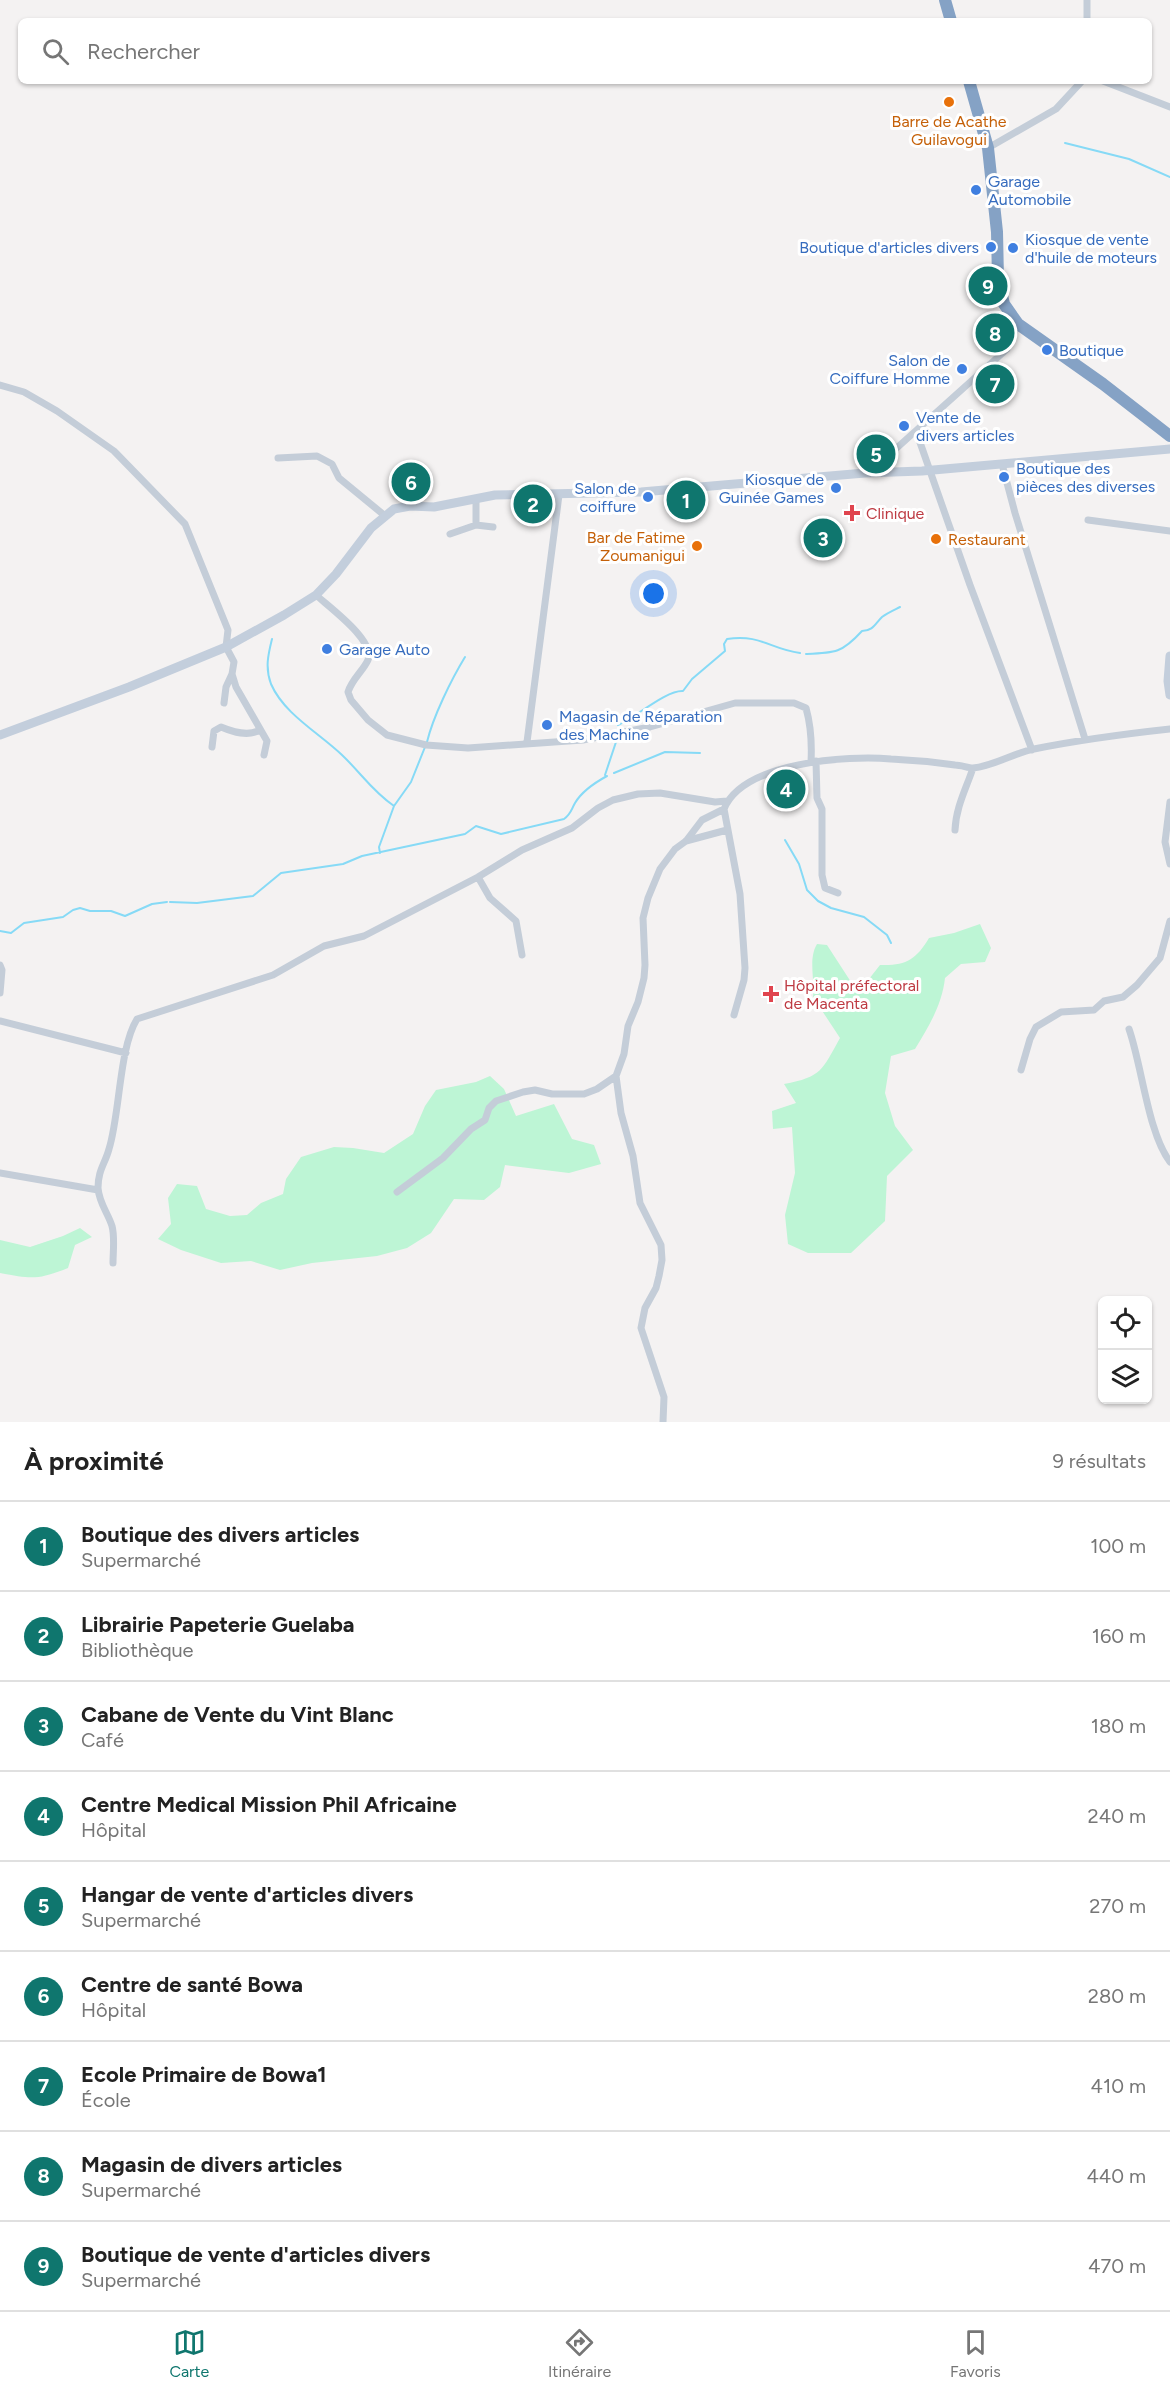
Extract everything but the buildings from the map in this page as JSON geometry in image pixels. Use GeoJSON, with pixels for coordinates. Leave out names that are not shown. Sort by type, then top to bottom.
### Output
{"type":"FeatureCollection","features":[{"type":"Feature","properties":{"kind":"highway"},"geometry":{"type":"LineString","coordinates":[[945,0],[950,18]]}},
{"type":"Feature","properties":{"kind":"highway"},"geometry":{"type":"LineString","coordinates":[[970,84],[988,148],[997,232],[999,290],[1004,304],[1018,324],[1103,384],[1170,436]]}},
{"type":"Feature","properties":{"kind":"main road"},"geometry":{"type":"LineString","coordinates":[[0,735],[129,687],[226,647],[284,615],[316,595],[336,574],[371,528],[394,509],[410,506],[434,507],[521,494],[641,492],[1170,449]]}},
{"type":"Feature","properties":{"kind":"main road"},"geometry":{"type":"LineString","coordinates":[[1170,656],[1170,695]]}},
{"type":"Feature","properties":{"kind":"street"},"geometry":{"type":"LineString","coordinates":[[1087,0],[1087,18]]}},
{"type":"Feature","properties":{"kind":"street"},"geometry":{"type":"LineString","coordinates":[[988,148],[1056,109],[1079,84]]}},
{"type":"Feature","properties":{"kind":"street"},"geometry":{"type":"LineString","coordinates":[[1111,84],[1170,107]]}},
{"type":"Feature","properties":{"kind":"street"},"geometry":{"type":"LineString","coordinates":[[865,473],[1007,349],[1018,324]]}},
{"type":"Feature","properties":{"kind":"street"},"geometry":{"type":"LineString","coordinates":[[0,385],[24,392],[57,411],[114,451],[185,524],[228,630],[226,647],[234,662],[226,687],[224,703]]}},
{"type":"Feature","properties":{"kind":"street"},"geometry":{"type":"LineString","coordinates":[[916,430],[1032,750]]}},
{"type":"Feature","properties":{"kind":"street"},"geometry":{"type":"LineString","coordinates":[[278,458],[317,456],[332,464],[339,478],[384,515]]}},
{"type":"Feature","properties":{"kind":"street"},"geometry":{"type":"LineString","coordinates":[[1002,464],[1085,739]]}},
{"type":"Feature","properties":{"kind":"street"},"geometry":{"type":"LineString","coordinates":[[527,742],[559,495]]}},
{"type":"Feature","properties":{"kind":"street"},"geometry":{"type":"LineString","coordinates":[[476,499],[476,525]]}},
{"type":"Feature","properties":{"kind":"street"},"geometry":{"type":"LineString","coordinates":[[1088,520],[1170,531]]}},
{"type":"Feature","properties":{"kind":"street"},"geometry":{"type":"LineString","coordinates":[[450,534],[476,525],[493,527]]}},
{"type":"Feature","properties":{"kind":"street"},"geometry":{"type":"LineString","coordinates":[[316,595],[364,639],[370,654],[368,661],[351,683],[348,692],[351,700],[368,720],[387,735],[426,745],[468,748],[565,741],[650,726],[735,703],[794,704],[806,708],[812,738],[817,798],[822,809],[822,875],[825,888],[838,892]]}},
{"type":"Feature","properties":{"kind":"street"},"geometry":{"type":"LineString","coordinates":[[232,674],[236,687],[267,741],[264,755]]}},
{"type":"Feature","properties":{"kind":"street"},"geometry":{"type":"LineString","coordinates":[[212,747],[214,731],[221,728],[254,734],[260,730]]}},
{"type":"Feature","properties":{"kind":"street"},"geometry":{"type":"LineString","coordinates":[[687,841],[702,819],[726,805],[746,785],[798,764],[888,758],[973,768],[1032,750],[1085,739],[1170,729]]}},
{"type":"Feature","properties":{"kind":"street"},"geometry":{"type":"LineString","coordinates":[[955,830],[962,793],[968,784],[973,768]]}},
{"type":"Feature","properties":{"kind":"street"},"geometry":{"type":"LineString","coordinates":[[113,1263],[112,1227],[98,1190],[101,1166],[109,1150],[132,1027],[142,1016],[273,975],[324,946],[364,936],[478,877],[522,850],[572,828],[598,808],[614,800],[638,794],[660,793],[726,805]]}},
{"type":"Feature","properties":{"kind":"street"},"geometry":{"type":"LineString","coordinates":[[1170,802],[1165,842],[1170,864]]}},
{"type":"Feature","properties":{"kind":"street"},"geometry":{"type":"LineString","coordinates":[[726,805],[727,830],[740,894],[745,968],[744,981],[734,1015]]}},
{"type":"Feature","properties":{"kind":"street"},"geometry":{"type":"LineString","coordinates":[[663,1422],[664,1397],[641,1328],[645,1308],[656,1288],[659,1276],[662,1260],[661,1245],[640,1203],[616,1076],[624,1054],[628,1026],[638,1002],[644,978],[643,918],[660,868],[675,849],[687,841],[727,830]]}},
{"type":"Feature","properties":{"kind":"street"},"geometry":{"type":"LineString","coordinates":[[478,877],[490,898],[516,921],[522,955]]}},
{"type":"Feature","properties":{"kind":"street"},"geometry":{"type":"LineString","coordinates":[[1021,1070],[1036,1027],[1061,1012],[1094,1011],[1104,1001],[1123,997],[1137,985],[1160,958],[1170,921]]}},
{"type":"Feature","properties":{"kind":"street"},"geometry":{"type":"LineString","coordinates":[[0,965],[2,970],[0,993]]}},
{"type":"Feature","properties":{"kind":"street"},"geometry":{"type":"LineString","coordinates":[[0,1021],[126,1053]]}},
{"type":"Feature","properties":{"kind":"street"},"geometry":{"type":"LineString","coordinates":[[1129,1029],[1155,1130],[1163,1153],[1170,1162]]}},
{"type":"Feature","properties":{"kind":"street"},"geometry":{"type":"LineString","coordinates":[[397,1192],[443,1158],[464,1135],[485,1120],[489,1108],[496,1101],[535,1090],[552,1094],[584,1094],[597,1089],[616,1076]]}},
{"type":"Feature","properties":{"kind":"street"},"geometry":{"type":"LineString","coordinates":[[0,1173],[98,1190]]}},
{"type":"Feature","properties":{"kind":"green space"},"geometry":{"type":"Polygon","coordinates":[[[980,924],[991,948],[985,962],[961,964],[945,978],[938,1006],[915,1049],[891,1056],[885,1093],[895,1126],[913,1150],[887,1176],[885,1221],[851,1253],[808,1253],[788,1244],[785,1215],[795,1173],[792,1127],[773,1129],[772,1111],[796,1103],[784,1084],[814,1075],[829,1058],[840,1038],[813,997],[812,963],[817,944],[827,945],[851,982],[869,979],[880,965],[903,963],[909,960],[919,952],[929,938],[980,924]]]}},
{"type":"Feature","properties":{"kind":"green space"},"geometry":{"type":"Polygon","coordinates":[[[490,1076],[504,1089],[516,1116],[554,1104],[572,1139],[594,1145],[601,1164],[569,1173],[505,1165],[500,1187],[484,1200],[454,1199],[431,1233],[407,1248],[377,1256],[312,1263],[280,1270],[251,1261],[221,1263],[181,1250],[158,1239],[171,1224],[168,1198],[177,1184],[197,1186],[206,1209],[230,1216],[247,1215],[261,1203],[283,1194],[286,1179],[301,1157],[334,1147],[384,1153],[413,1134],[425,1106],[436,1090],[476,1082],[490,1076]]]}},
{"type":"Feature","properties":{"kind":"green space"},"geometry":{"type":"Polygon","coordinates":[[[80,1228],[92,1237],[75,1245],[68,1268],[35,1277],[0,1273],[0,1240],[30,1247],[80,1228]]]}},
{"type":"Feature","properties":{"kind":"waterway"},"geometry":{"type":"LineString","coordinates":[[1065,143],[1129,159],[1170,177]]}},
{"type":"Feature","properties":{"kind":"waterway"},"geometry":{"type":"LineString","coordinates":[[806,654],[831,652],[843,648],[862,631],[871,628],[882,617],[900,607]]}},
{"type":"Feature","properties":{"kind":"waterway"},"geometry":{"type":"LineString","coordinates":[[272,639],[268,656],[268,672],[271,684],[284,705],[342,755],[373,788],[394,806]]}},
{"type":"Feature","properties":{"kind":"waterway"},"geometry":{"type":"LineString","coordinates":[[618,725],[659,699],[683,691],[692,679],[725,651],[724,644],[727,639],[757,640],[800,653]]}},
{"type":"Feature","properties":{"kind":"waterway"},"geometry":{"type":"LineString","coordinates":[[427,742],[443,699],[465,657]]}},
{"type":"Feature","properties":{"kind":"waterway"},"geometry":{"type":"LineString","coordinates":[[605,775],[618,736]]}},
{"type":"Feature","properties":{"kind":"waterway"},"geometry":{"type":"LineString","coordinates":[[380,853],[379,847],[394,806],[411,782],[425,747]]}},
{"type":"Feature","properties":{"kind":"waterway"},"geometry":{"type":"LineString","coordinates":[[614,773],[665,752],[700,753]]}},
{"type":"Feature","properties":{"kind":"waterway"},"geometry":{"type":"LineString","coordinates":[[170,902],[197,903],[253,896],[281,873],[343,864],[362,856],[465,834],[476,826],[501,834],[564,819],[570,814],[581,795],[607,776]]}},
{"type":"Feature","properties":{"kind":"waterway"},"geometry":{"type":"LineString","coordinates":[[785,840],[799,864],[807,890],[818,901],[831,908],[864,917],[887,935],[891,943]]}},
{"type":"Feature","properties":{"kind":"waterway"},"geometry":{"type":"LineString","coordinates":[[0,931],[11,933],[24,923],[63,917],[80,908],[90,911],[111,911],[125,916],[152,904],[167,902]]}},
{"type":"Feature","properties":{"kind":"place","name":"Barre de Acathe Guilavogui"},"geometry":{"type":"Point","coordinates":[949,102]}},
{"type":"Feature","properties":{"kind":"place","name":"Garage Automobile"},"geometry":{"type":"Point","coordinates":[976,190]}},
{"type":"Feature","properties":{"kind":"place","name":"Boutique d'articles divers"},"geometry":{"type":"Point","coordinates":[991,247]}},
{"type":"Feature","properties":{"kind":"place","name":"Kiosque de vente d'huile de moteurs"},"geometry":{"type":"Point","coordinates":[1013,248]}},
{"type":"Feature","properties":{"kind":"place","name":"Boutique de vente d'articles divers"},"geometry":{"type":"Point","coordinates":[988,286]}},
{"type":"Feature","properties":{"kind":"place","name":"Magasin de divers articles"},"geometry":{"type":"Point","coordinates":[995,333]}},
{"type":"Feature","properties":{"kind":"place","name":"Boutique"},"geometry":{"type":"Point","coordinates":[1047,350]}},
{"type":"Feature","properties":{"kind":"place","name":"Salon de Coiffure Homme"},"geometry":{"type":"Point","coordinates":[962,369]}},
{"type":"Feature","properties":{"kind":"place","name":"Ecole Primaire de Bowa1"},"geometry":{"type":"Point","coordinates":[995,384]}},
{"type":"Feature","properties":{"kind":"place","name":"Vente de divers articles"},"geometry":{"type":"Point","coordinates":[904,426]}},
{"type":"Feature","properties":{"kind":"place","name":"Hangar de vente d'articles divers"},"geometry":{"type":"Point","coordinates":[876,454]}},
{"type":"Feature","properties":{"kind":"place","name":"Boutique des pièces des diverses"},"geometry":{"type":"Point","coordinates":[1004,477]}},
{"type":"Feature","properties":{"kind":"place","name":"Centre de santé Bowa"},"geometry":{"type":"Point","coordinates":[411,482]}},
{"type":"Feature","properties":{"kind":"place","name":"Kiosque de Guinée Games"},"geometry":{"type":"Point","coordinates":[836,488]}},
{"type":"Feature","properties":{"kind":"place","name":"Salon de coiffure"},"geometry":{"type":"Point","coordinates":[648,497]}},
{"type":"Feature","properties":{"kind":"place","name":"Boutique des divers articles"},"geometry":{"type":"Point","coordinates":[686,500]}},
{"type":"Feature","properties":{"kind":"place","name":"Librairie Papeterie Guelaba"},"geometry":{"type":"Point","coordinates":[533,504]}},
{"type":"Feature","properties":{"kind":"place","name":"Clinique"},"geometry":{"type":"Point","coordinates":[852,513]}},
{"type":"Feature","properties":{"kind":"place","name":"Cabane de Vente du Vint Blanc"},"geometry":{"type":"Point","coordinates":[823,538]}},
{"type":"Feature","properties":{"kind":"place","name":"Restaurant"},"geometry":{"type":"Point","coordinates":[936,539]}},
{"type":"Feature","properties":{"kind":"place","name":"Bar de Fatime Zoumanigui"},"geometry":{"type":"Point","coordinates":[697,546]}},
{"type":"Feature","properties":{"kind":"place","name":"Garage Auto"},"geometry":{"type":"Point","coordinates":[327,649]}},
{"type":"Feature","properties":{"kind":"place","name":"Magasin de Réparation des Machine"},"geometry":{"type":"Point","coordinates":[547,725]}},
{"type":"Feature","properties":{"kind":"place","name":"Centre Medical Mission Phil Africaine"},"geometry":{"type":"Point","coordinates":[786,789]}},
{"type":"Feature","properties":{"kind":"place","name":"Hôpital préfectoral de Macenta"},"geometry":{"type":"Point","coordinates":[771,994]}}]}
